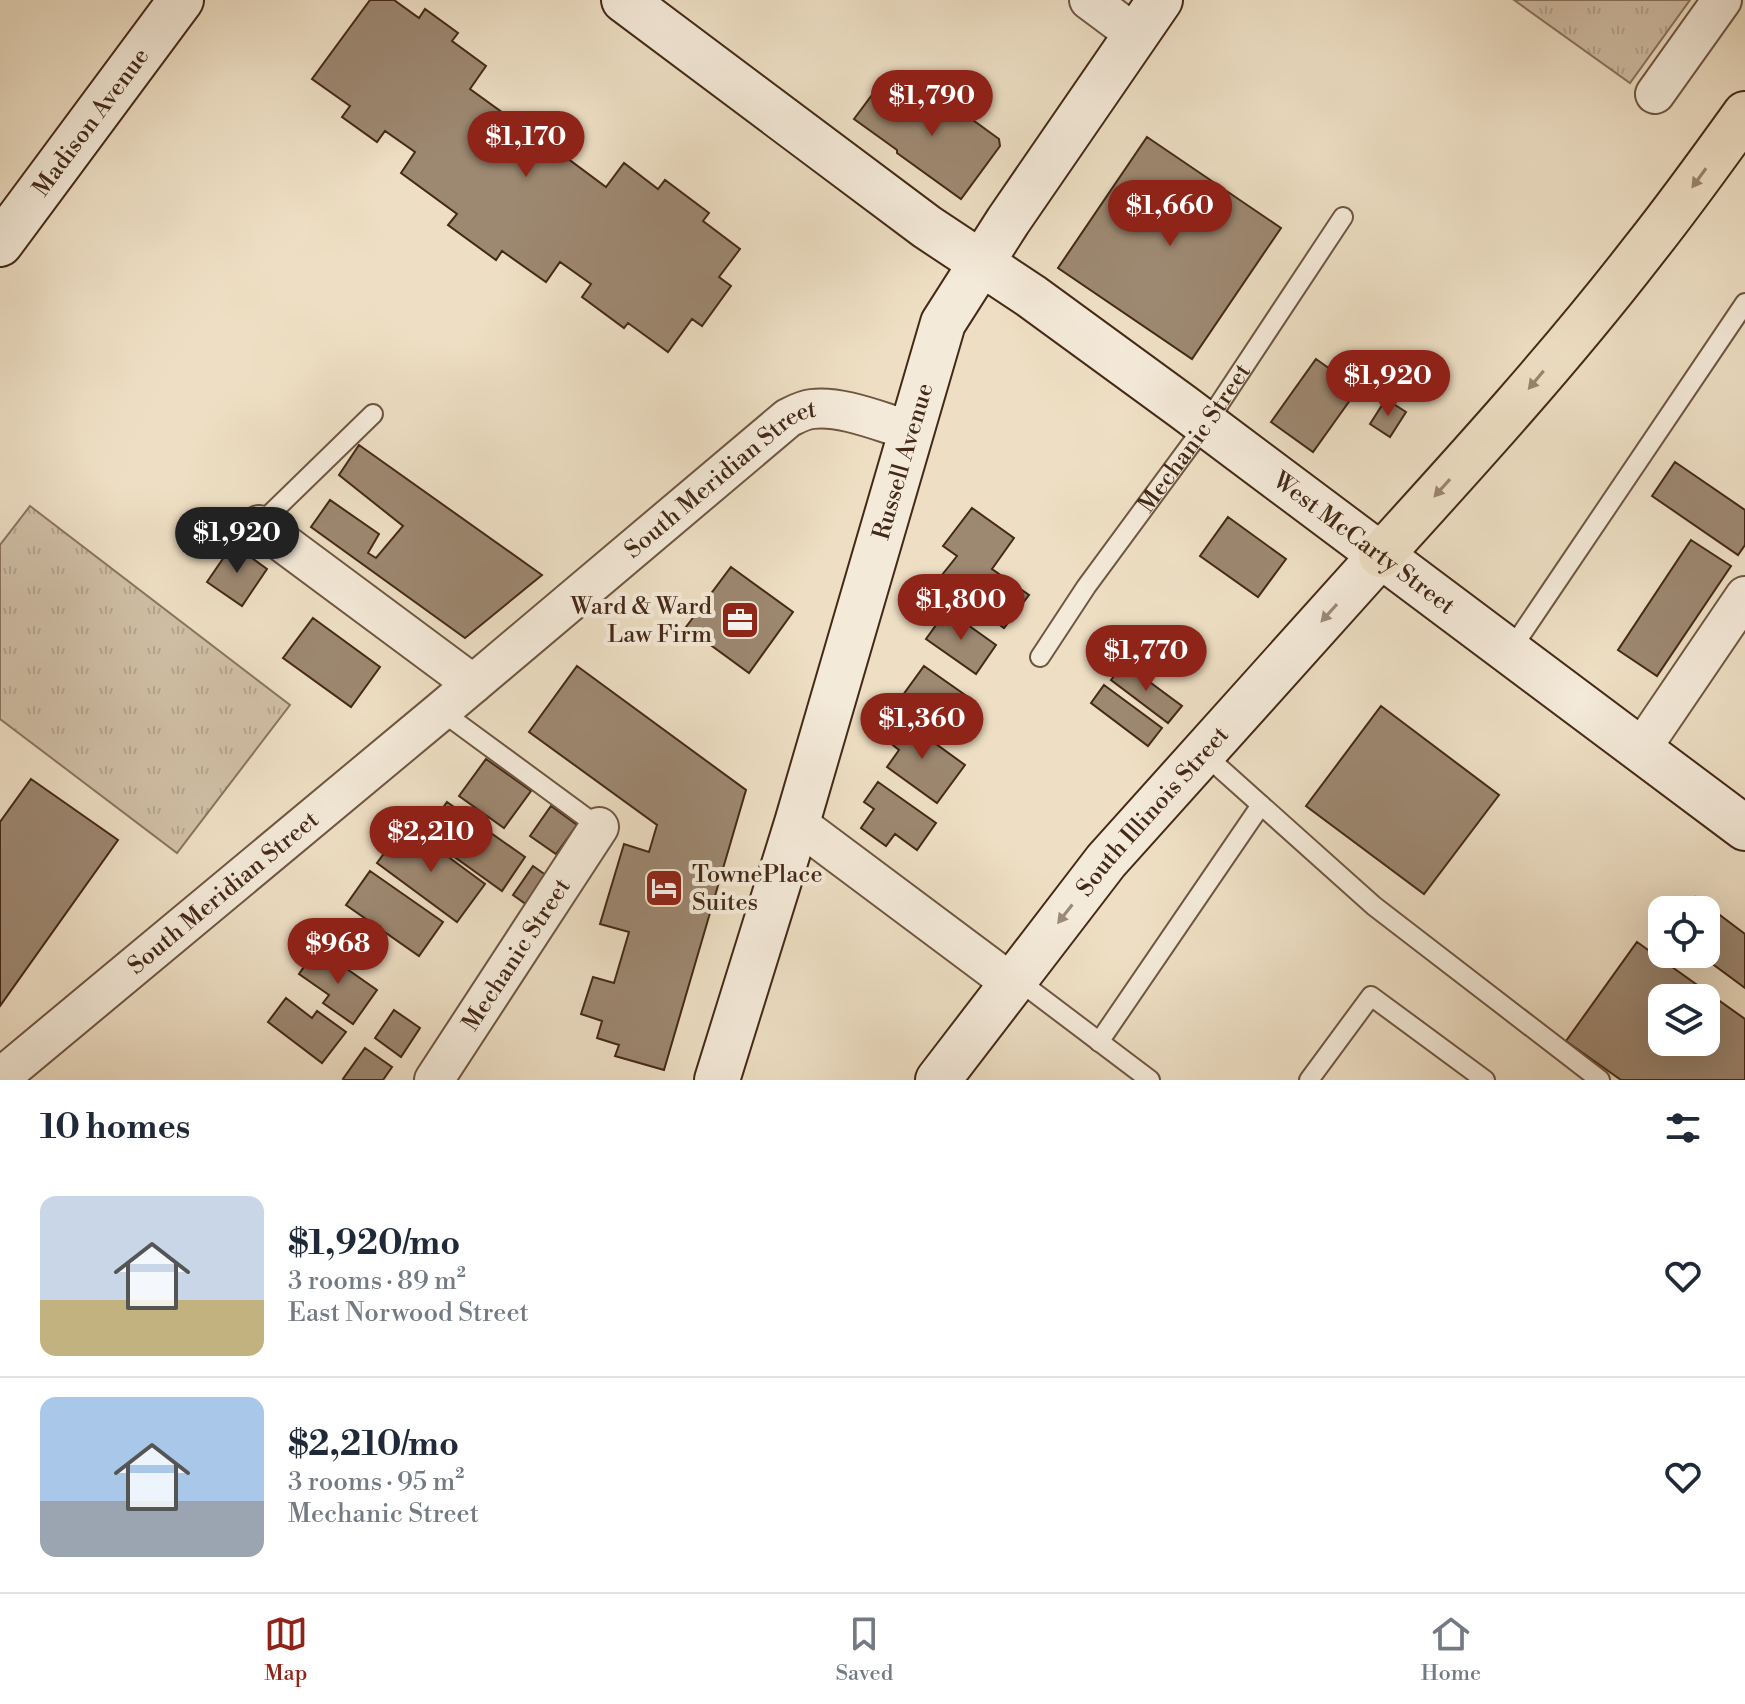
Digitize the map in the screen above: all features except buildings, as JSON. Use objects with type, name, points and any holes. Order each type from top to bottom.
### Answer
[{"type":"highway","points":[[1381,555],[1590,317],[1642,253],[1745,114]]},
{"type":"main road","name":"Madison Avenue","points":[[0,244],[181,0]]},
{"type":"main road","name":"West McCarty Street","points":[[624,0],[927,227],[1031,296],[1206,424],[1745,828]]},
{"type":"main road","points":[[980,263],[1148,17]]},
{"type":"main road","name":"Russell Avenue","points":[[717,1080],[797,823],[943,323],[980,263]]},
{"type":"main road","name":"South Illinois Street","points":[[938,1080],[1106,861],[1381,555]]},
{"type":"street","points":[[1089,0],[1148,17]]},
{"type":"street","points":[[1655,94],[1722,0]]},
{"type":"street","name":"South Meridian Street","points":[[0,1078],[788,418],[811,409],[835,410],[912,431]]},
{"type":"street","points":[[259,525],[473,684]]},
{"type":"street","points":[[1641,749],[1745,596]]},
{"type":"street","points":[[797,823],[1013,981]]},
{"type":"street","name":"Mechanic Street","points":[[434,1080],[599,827]]},
{"type":"lane","name":"Mechanic Street","points":[[1040,657],[1086,587],[1206,424],[1343,217]]},
{"type":"lane","points":[[1510,651],[1745,303]]},
{"type":"lane","points":[[259,525],[373,414]]},
{"type":"lane","points":[[441,711],[599,827]]},
{"type":"lane","points":[[1203,753],[1374,906],[1600,1080]]},
{"type":"lane","points":[[1099,1042],[1261,805]]},
{"type":"lane","points":[[1013,981],[1150,1080]]},
{"type":"lane","points":[[1309,1080],[1371,996],[1485,1080]]},
{"type":"green space","points":[[1514,0],[1690,0],[1630,83]]},
{"type":"green space","points":[[30,506],[290,705],[177,853],[0,719],[0,545]]},
{"type":"place","name":"Ward & Ward Law Firm","points":[[740,620]]},
{"type":"place","name":"TownePlace Suites","points":[[664,888]]}]
